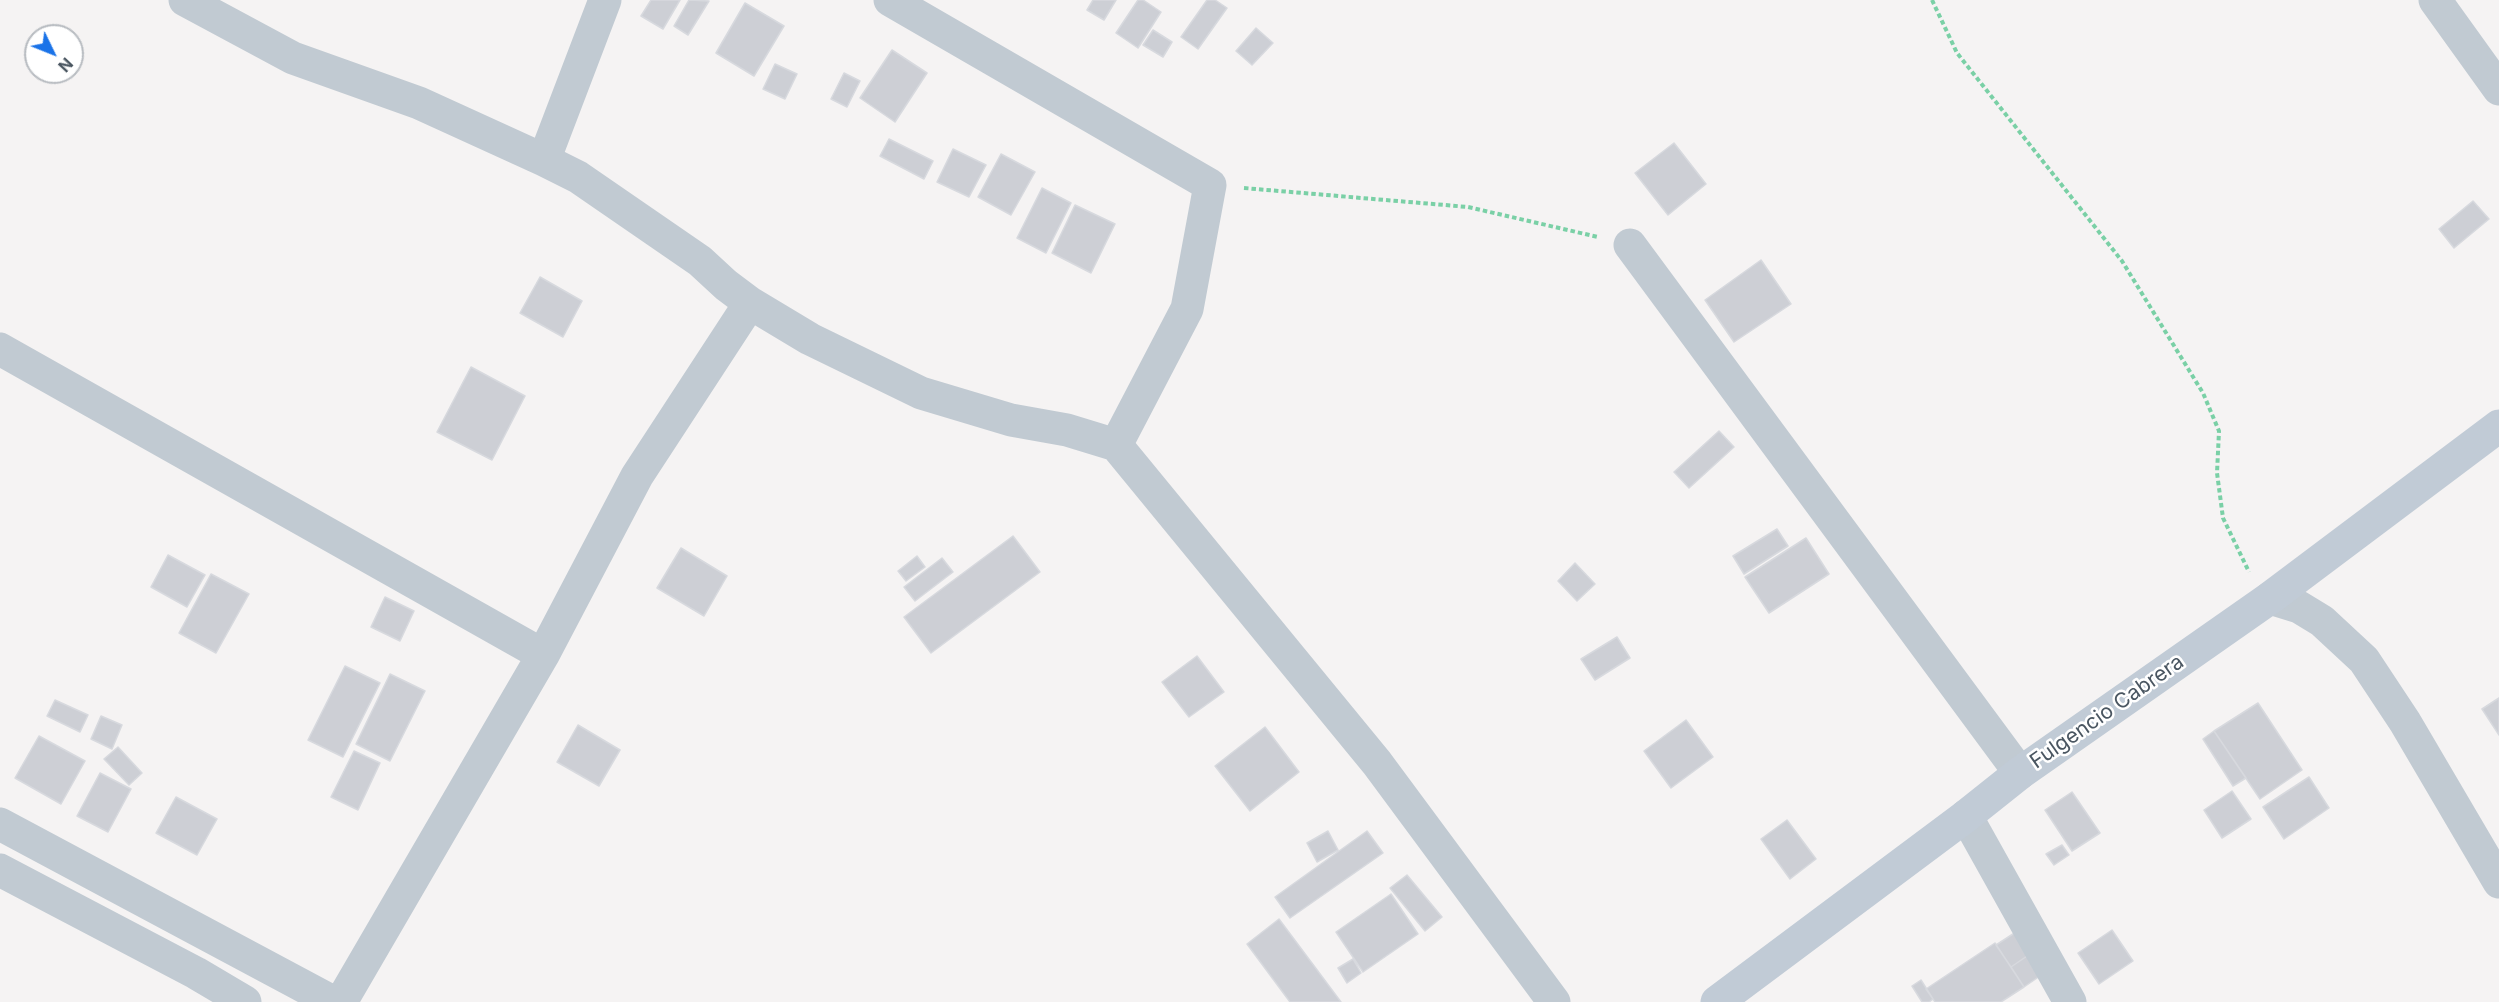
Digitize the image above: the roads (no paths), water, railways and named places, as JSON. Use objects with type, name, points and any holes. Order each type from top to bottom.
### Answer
[{"type":"main road","name":"Fulgencio Cabrera","points":[[1717,1002],[2020,773],[2270,598],[2499,426]]},
{"type":"street","points":[[184,0],[293,58],[419,103],[578,177],[700,261],[750,303],[810,339],[921,393],[1011,420],[1067,430],[1116,445],[1377,763],[1554,1002]]},
{"type":"street","points":[[544,160],[605,0]]},
{"type":"street","points":[[890,0],[1210,185],[1187,309],[1116,445]]},
{"type":"street","points":[[2434,0],[2499,89]]},
{"type":"street","points":[[1630,245],[2020,773]]},
{"type":"street","points":[[341,1002],[543,655],[637,476],[750,303]]},
{"type":"street","points":[[0,349],[543,655]]},
{"type":"street","points":[[2270,598],[2299,607],[2322,621],[2364,660],[2405,722],[2499,882]]},
{"type":"street","points":[[1966,816],[2070,1002]]},
{"type":"street","points":[[0,824],[333,1002]]},
{"type":"street","points":[[1,873],[196,973],[245,1002]]}]
